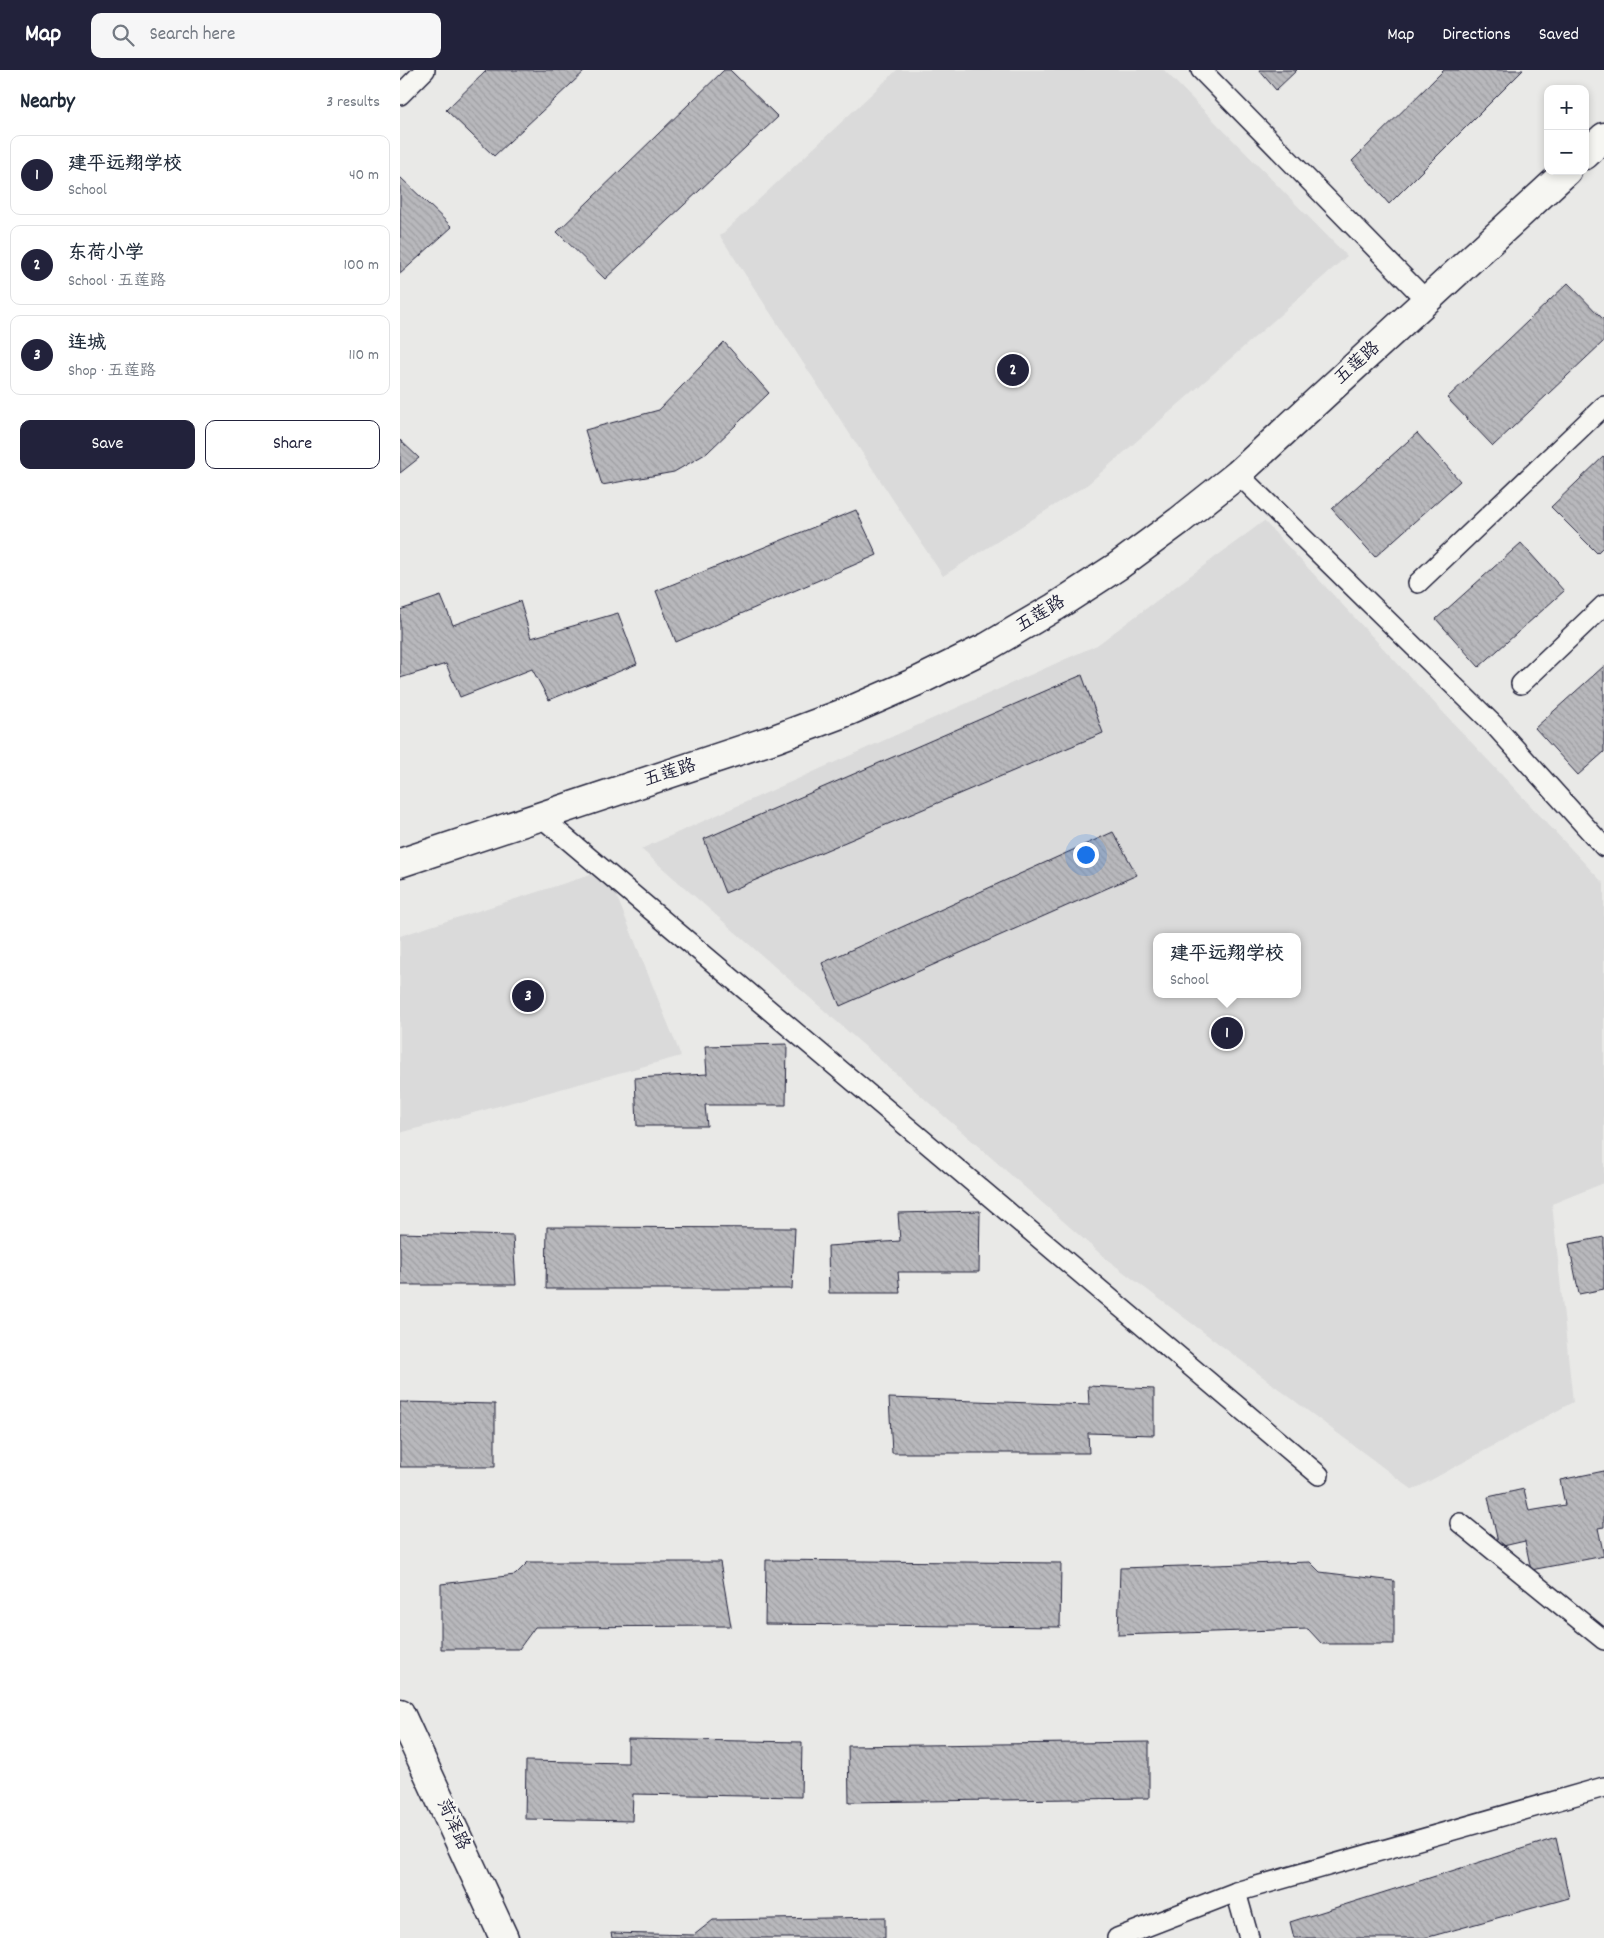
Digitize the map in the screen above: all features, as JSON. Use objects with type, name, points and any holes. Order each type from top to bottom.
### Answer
[{"type":"street","points":[[1589,150],[1604,137]]},
{"type":"street","name":"五莲路","points":[[400,863],[777,738],[849,711],[920,680],[987,647],[1079,592],[1118,566],[1172,527],[1238,474],[1563,175]]},
{"type":"street","name":"菏泽路","points":[[400,1713],[504,1938]]},
{"type":"lane","points":[[400,95],[425,70]]},
{"type":"lane","points":[[1201,70],[1427,301]]},
{"type":"lane","points":[[1418,583],[1604,406]]},
{"type":"lane","points":[[1238,474],[1494,725],[1604,847]]},
{"type":"lane","points":[[1521,684],[1604,605]]},
{"type":"lane","points":[[541,817],[1319,1475]]},
{"type":"lane","points":[[1460,1523],[1604,1640]]},
{"type":"lane","points":[[1116,1938],[1236,1892],[1604,1787]]},
{"type":"lane","points":[[1236,1892],[1249,1938]]},
{"type":"shaded area","points":[[897,70],[1164,70],[1347,256],[1088,484],[943,576],[720,236]]},
{"type":"shaded area","points":[[1264,521],[1604,884],[1604,1183],[1552,1204],[1573,1402],[1413,1490],[1105,1258],[641,849],[1097,645]]},
{"type":"shaded area","points":[[606,870],[681,1056],[400,1133],[400,936]]},
{"type":"building","points":[[487,70],[586,70],[494,156],[446,110]]},
{"type":"building","points":[[724,70],[730,70],[778,117],[605,279],[557,232]]},
{"type":"building","points":[[1259,70],[1297,70],[1276,90]]},
{"type":"building","points":[[1444,70],[1523,70],[1389,204],[1352,161]]},
{"type":"building","points":[[400,177],[452,227],[400,274]]},
{"type":"building","points":[[1568,283],[1604,320],[1604,341],[1493,446],[1447,398]]},
{"type":"building","points":[[724,342],[769,393],[707,453],[674,472],[602,485],[585,430],[659,410]]},
{"type":"building","points":[[1417,433],[1460,481],[1375,557],[1332,509]]},
{"type":"building","points":[[400,440],[419,458],[400,473]]},
{"type":"building","points":[[1604,456],[1604,546],[1597,553],[1551,507]]},
{"type":"building","points":[[856,510],[877,555],[676,642],[656,591]]},
{"type":"building","points":[[1521,543],[1564,591],[1479,667],[1436,619]]},
{"type":"building","points":[[441,596],[453,625],[520,601],[531,638],[618,613],[637,664],[549,700],[532,669],[460,697],[446,664],[400,678],[400,610]]},
{"type":"building","points":[[1604,666],[1604,752],[1578,775],[1535,728]]},
{"type":"building","points":[[1082,675],[1103,733],[725,893],[704,839]]},
{"type":"building","points":[[1113,832],[1137,875],[840,1006],[822,963]]},
{"type":"building","points":[[787,1044],[786,1105],[705,1105],[707,1126],[637,1126],[635,1078],[707,1074],[705,1046]]},
{"type":"building","points":[[980,1211],[979,1272],[898,1272],[900,1293],[829,1293],[828,1246],[900,1241],[898,1213]]},
{"type":"building","points":[[547,1227],[795,1228],[792,1289],[546,1289]]},
{"type":"building","points":[[400,1233],[513,1236],[516,1285],[400,1285]]},
{"type":"building","points":[[1604,1237],[1604,1289],[1579,1294],[1569,1244]]},
{"type":"building","points":[[1088,1386],[1154,1389],[1154,1435],[1088,1433],[1089,1453],[892,1453],[889,1398],[1089,1405]]},
{"type":"building","points":[[400,1402],[495,1404],[495,1467],[400,1467]]},
{"type":"building","points":[[1604,1471],[1604,1527],[1598,1528],[1604,1556],[1531,1570],[1525,1541],[1499,1547],[1488,1497],[1524,1489],[1529,1511],[1565,1505],[1560,1480]]},
{"type":"building","points":[[766,1560],[1061,1563],[1060,1627],[765,1624]]},
{"type":"building","points":[[528,1562],[720,1562],[731,1626],[535,1627],[519,1649],[441,1649],[441,1584],[515,1575]]},
{"type":"building","points":[[1310,1562],[1320,1572],[1394,1581],[1394,1644],[1322,1644],[1308,1629],[1118,1635],[1120,1568]]},
{"type":"building","points":[[628,1739],[802,1742],[801,1797],[633,1794],[632,1821],[525,1819],[526,1761],[628,1763]]},
{"type":"building","points":[[1149,1742],[1149,1798],[849,1802],[848,1746]]},
{"type":"building","points":[[1556,1838],[1569,1898],[1425,1938],[1294,1938],[1290,1922]]},
{"type":"building","points":[[885,1917],[885,1938],[612,1938],[611,1933],[694,1935],[713,1920]]},
{"type":"place","name":"东荷小学","points":[[1013,370]]},
{"type":"place","name":"连城","points":[[528,996]]},
{"type":"place","name":"建平远翔学校","points":[[1227,1033]]}]
